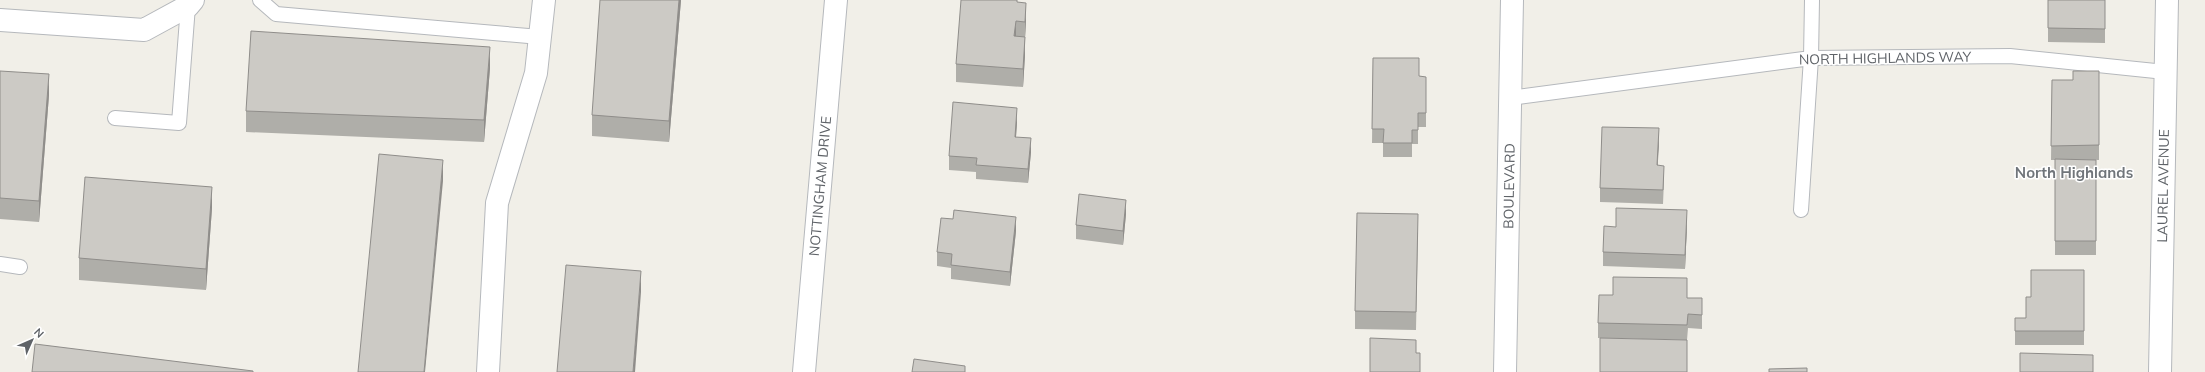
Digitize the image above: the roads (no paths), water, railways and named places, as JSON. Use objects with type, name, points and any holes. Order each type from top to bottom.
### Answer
[{"type":"street","points":[[488,372],[497,203],[536,73],[544,0]]},
{"type":"street","name":"NOTTINGHAM DRIVE","points":[[804,372],[836,0]]},
{"type":"street","name":"BOULEVARD","points":[[1505,372],[1512,0]]},
{"type":"street","name":"LAUREL AVENUE","points":[[2160,372],[2167,0]]},
{"type":"street","points":[[0,20],[144,30],[191,3]]},
{"type":"lane","points":[[260,0],[276,14],[540,37]]},
{"type":"lane","points":[[1801,210],[1811,58],[1812,0]]},
{"type":"lane","points":[[115,118],[179,123],[191,3]]},
{"type":"lane","name":"NORTH HIGHLANDS WAY","points":[[1510,98],[1811,58],[2010,56],[2165,72]]},
{"type":"lane","points":[[0,264],[20,267]]},
{"type":"district","name":"North Highlands","points":[[2074,173]]}]
